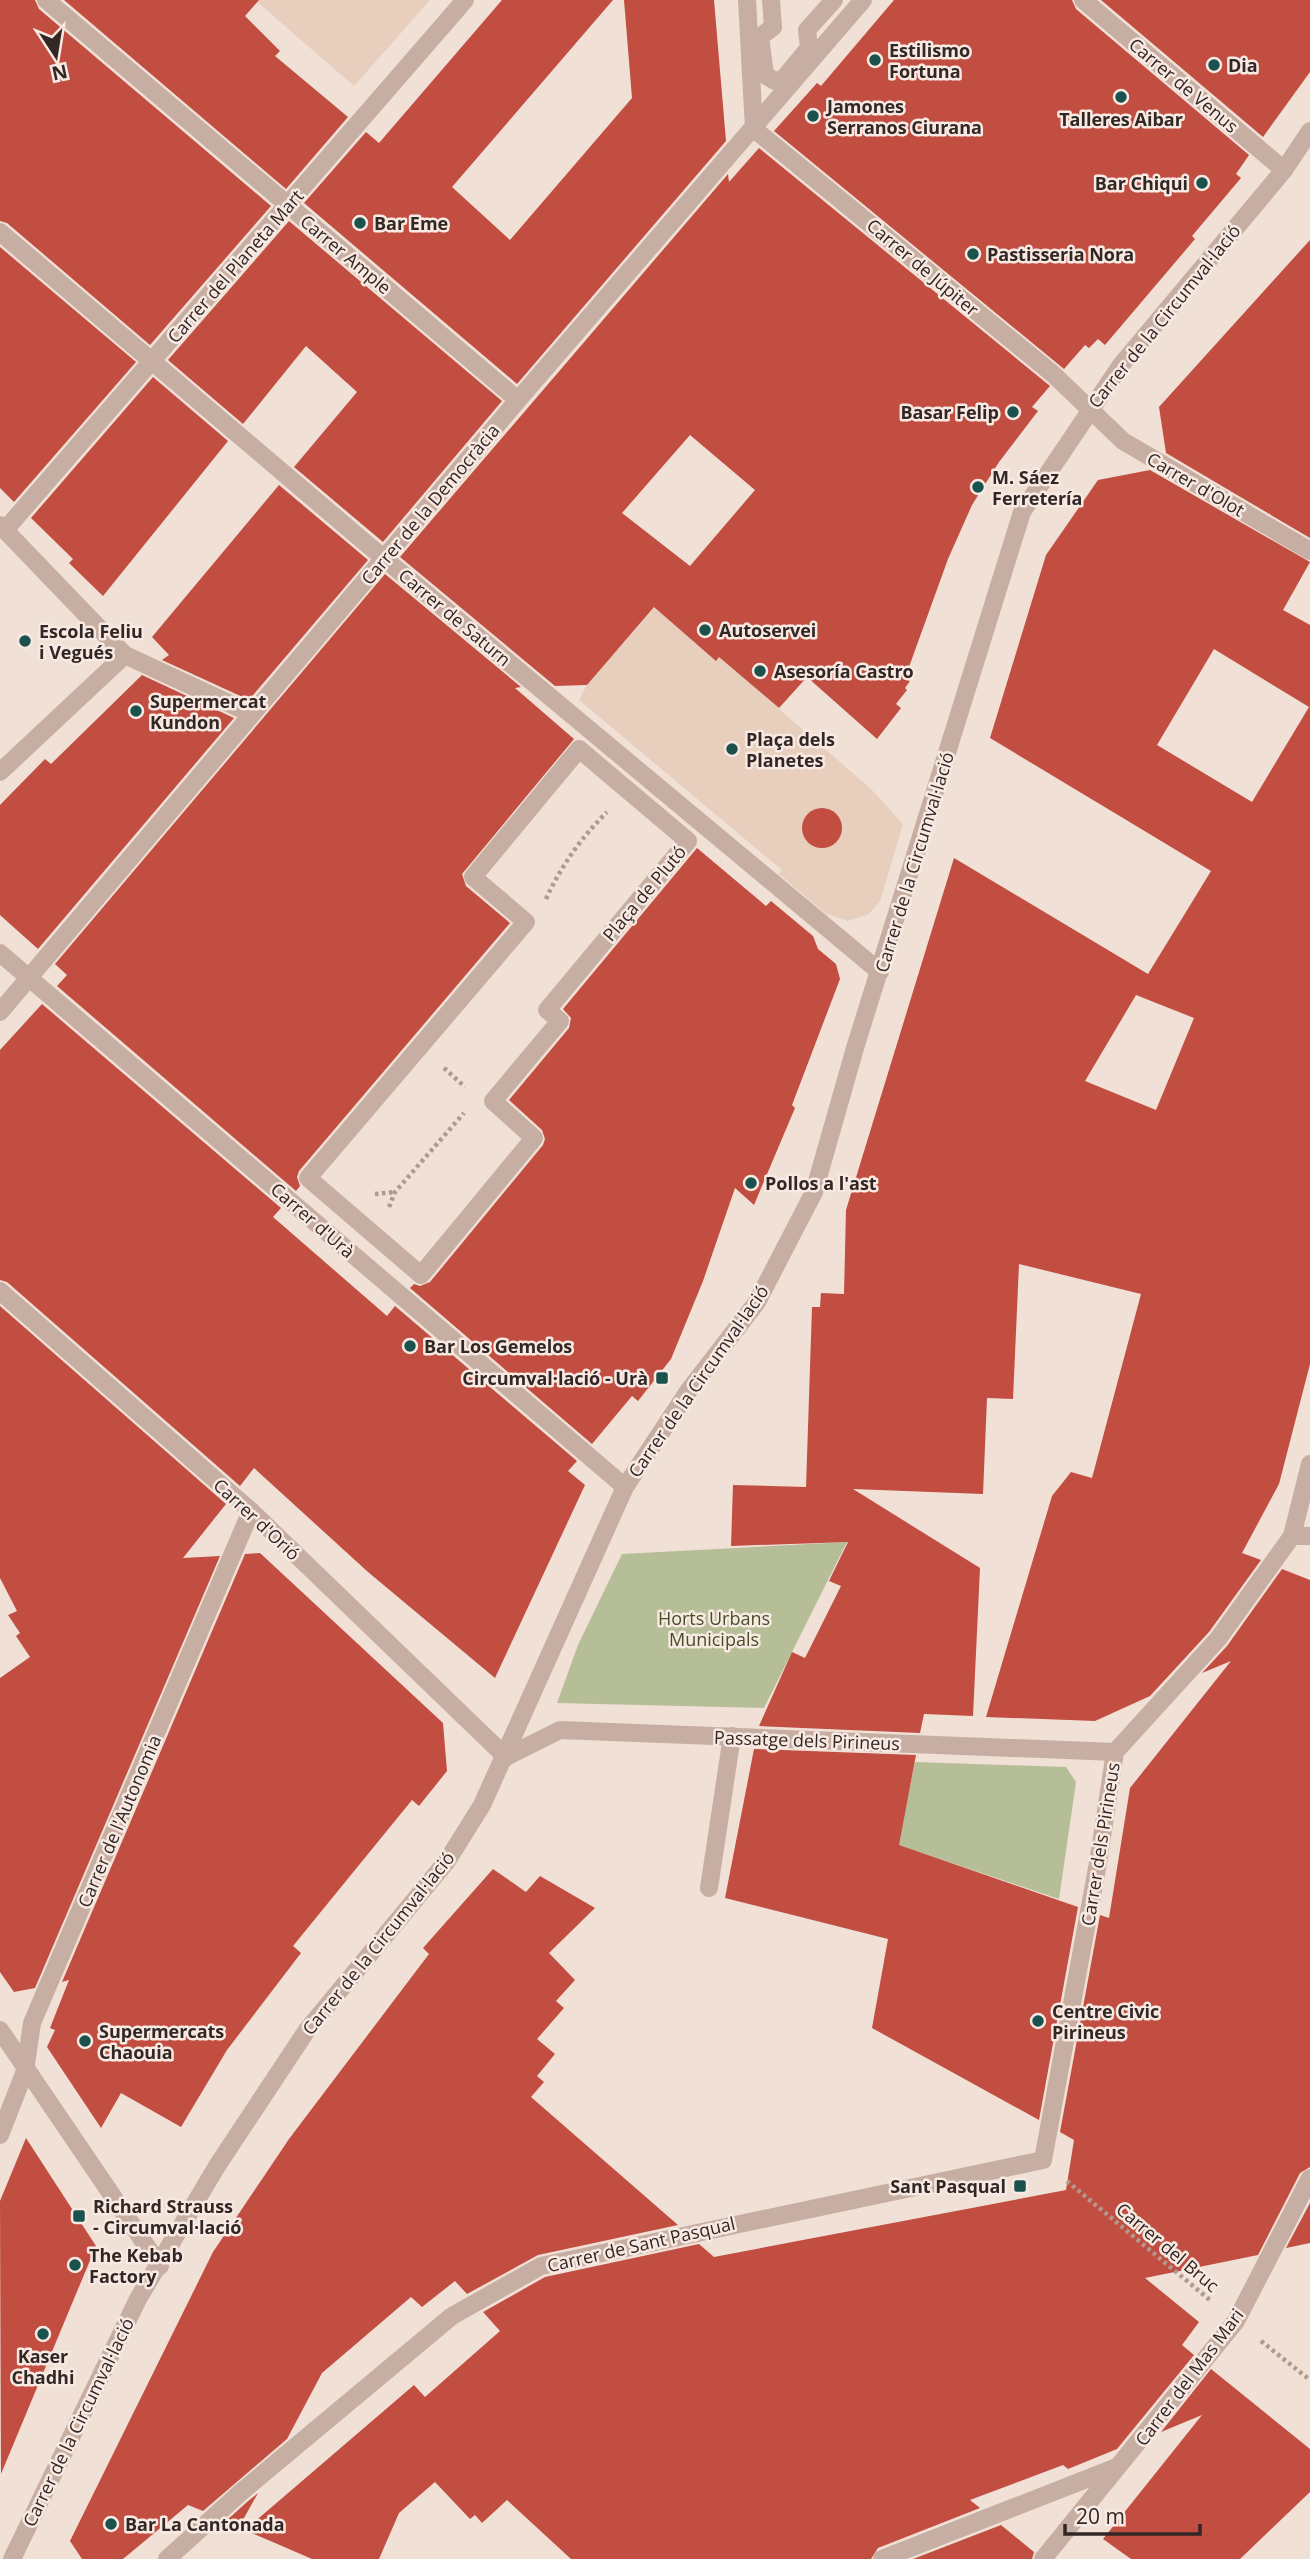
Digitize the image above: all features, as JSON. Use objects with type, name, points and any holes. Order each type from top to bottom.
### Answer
[{"type":"street","name":"Carrer Ample","points":[[46,0],[518,400]]},
{"type":"street","name":"Carrer del Planeta Mart","points":[[2,528],[152,363],[465,0]]},
{"type":"street","points":[[747,0],[754,129]]},
{"type":"street","points":[[771,0],[773,27],[761,37],[765,75],[775,81],[783,79],[809,48],[807,30],[834,0]]},
{"type":"street","name":"Carrer de la Democràcia","points":[[0,1012],[518,400],[863,0]]},
{"type":"street","name":"Carrer de Venus","points":[[1083,0],[1284,170]]},
{"type":"street","name":"Carrer de Júpiter","points":[[754,129],[1090,406]]},
{"type":"street","name":"Carrer de la Circumval·lació","points":[[12,2559],[138,2299],[160,2266],[210,2176],[307,2030],[447,1861],[482,1805],[506,1757],[548,1653],[625,1487],[689,1390],[757,1302],[814,1192],[1022,512],[1090,406],[1136,345],[1284,170],[1310,131]]},
{"type":"street","name":"Carrer de Saturn","points":[[0,232],[384,559],[880,972]]},
{"type":"street","name":"Carrer d'Olot","points":[[1090,406],[1124,441],[1310,551]]},
{"type":"street","points":[[2,528],[125,655],[252,714]]},
{"type":"street","points":[[0,772],[125,655]]},
{"type":"street","name":"Plaça de Plutó","points":[[579,750],[688,841],[547,1010],[560,1021],[493,1101],[534,1138],[421,1275],[309,1178],[526,922],[473,877],[579,750]]},
{"type":"street","name":"Carrer d'Urà","points":[[0,953],[625,1487]]},
{"type":"street","name":"Carrer d'Orió","points":[[0,1291],[251,1511],[506,1757]]},
{"type":"street","name":"Carrer dels Pirineus","points":[[1043,2160],[1098,1863],[1115,1752],[1218,1639],[1301,1536],[1310,1464]]},
{"type":"street","name":"Carrer de l'Autonomia","points":[[0,2135],[26,2071],[33,2023],[251,1511]]},
{"type":"street","name":"Passatge dels Pirineus","points":[[506,1757],[560,1730],[1115,1752]]},
{"type":"street","points":[[709,1888],[732,1736]]},
{"type":"street","points":[[0,2030],[160,2266]]},
{"type":"street","name":"Carrer de Sant Pasqual","points":[[167,2559],[240,2493],[452,2316],[541,2266],[1043,2160]]},
{"type":"street","name":"Carrer del Mas Mari","points":[[1043,2559],[1236,2321],[1310,2178]]},
{"type":"street","points":[[882,2559],[1121,2465]]},
{"type":"path","points":[[558,874],[587,832]]},
{"type":"path","points":[[443,1069],[469,1091]]},
{"type":"path","points":[[387,1212],[395,1192],[468,1108]]},
{"type":"path","points":[[369,1195],[395,1192]]},
{"type":"path","name":"Carrer del Bruc","points":[[1043,2160],[1310,2380]]},
{"type":"green space","name":"Horts Urbans Municipals","points":[[847,1542],[764,1708],[557,1703],[578,1645],[622,1554]]},
{"type":"green space","points":[[915,1762],[1066,1767],[1076,1782],[1059,1899],[898,1845]]},
{"type":"shaded area","points":[[255,0],[430,0],[354,86]]},
{"type":"shaded area","name":"Plaça dels Planetes","points":[[658,603],[872,790],[903,824],[880,901],[869,914],[848,921],[825,913],[779,874],[782,870],[579,700],[587,685]]},
{"type":"building","points":[[0,0],[35,0],[39,9],[271,206],[150,345],[7,223],[0,221]]},
{"type":"building","points":[[64,0],[259,0],[245,16],[280,51],[275,56],[348,117],[286,189]]},
{"type":"building","points":[[502,0],[613,0],[452,187],[510,240],[632,98],[624,0],[714,0],[726,141],[517,384],[304,203],[366,132],[379,143]]},
{"type":"building","points":[[894,0],[1072,0],[1076,9],[1249,155],[1236,174],[1241,178],[1192,236],[1195,239],[1105,345],[1098,339],[1089,348],[1085,345],[1064,369],[774,131],[817,83],[821,86]]},
{"type":"building","points":[[1101,0],[1310,0],[1310,72],[1263,137]]},
{"type":"building","points":[[759,148],[1050,386],[1032,407],[1038,411],[999,462],[972,505],[948,559],[905,678],[910,681],[905,688],[907,690],[896,704],[901,708],[877,739],[807,677],[779,708],[719,657],[716,661],[654,607],[587,685],[555,686],[400,557],[728,174],[729,182]],"holes":[[[690,435],[755,490],[690,566],[622,513]]]},
{"type":"building","points":[[289,221],[502,401],[383,542],[294,467],[357,392],[306,346],[243,424],[168,360]]},
{"type":"building","points":[[1310,240],[1310,538],[1166,453],[1159,407]]},
{"type":"building","points":[[0,247],[136,362],[14,502],[0,488]]},
{"type":"building","points":[[153,377],[228,441],[103,596],[69,563],[73,559],[31,518]]},
{"type":"building","points":[[1150,470],[1310,562],[1283,610],[1310,625],[1310,1364],[1279,1484],[1242,1553],[1261,1560],[1209,1632],[1150,1696],[1095,1721],[986,1717],[1052,1496],[1071,1472],[1092,1478],[1141,1294],[1019,1264],[1013,1399],[987,1398],[983,1494],[853,1489],[980,1568],[973,1716],[924,1714],[920,1733],[759,1726],[792,1652],[805,1658],[841,1586],[829,1581],[848,1542],[731,1546],[733,1485],[806,1487],[812,1307],[820,1307],[821,1293],[844,1294],[846,1210],[954,858],[1148,974],[1211,871],[990,738],[1046,555],[1098,480]],"holes":[[[1214,649],[1309,707],[1252,802],[1157,745]],[[1136,995],[1194,1018],[1156,1110],[1085,1081]]]},
{"type":"building","points":[[279,485],[368,560],[249,700],[162,660],[169,655],[152,637]]},
{"type":"building","points":[[385,574],[521,687],[515,688],[574,739],[462,874],[466,886],[510,923],[299,1171],[297,1177],[300,1186],[296,1191],[57,986],[67,975],[55,964]]},
{"type":"building","points":[[142,675],[234,718],[38,949],[0,915],[0,805],[45,759],[51,764]]},
{"type":"building","points":[[822,808],[830,809],[836,814],[841,820],[841,836],[836,842],[830,847],[822,848],[814,847],[808,842],[803,836],[802,828],[803,820],[808,814],[814,809]]},
{"type":"building","points":[[697,848],[766,906],[771,901],[813,936],[818,949],[836,964],[840,979],[792,1105],[795,1108],[754,1205],[735,1188],[703,1281],[671,1359],[638,1401],[632,1396],[592,1444],[410,1288],[414,1284],[420,1286],[430,1282],[543,1145],[545,1139],[542,1130],[509,1100],[569,1028],[571,1018],[563,1009]]},
{"type":"building","points":[[42,1004],[281,1208],[273,1217],[387,1316],[395,1306],[577,1461],[568,1471],[585,1485],[495,1678],[368,1572],[254,1468],[240,1486],[7,1282],[0,1280],[0,1050]]},
{"type":"building","points":[[0,1306],[226,1504],[183,1558],[220,1556],[35,1988],[14,1992],[0,1972],[0,1678],[30,1657],[16,1636],[20,1633],[8,1615],[17,1611],[0,1578]]},
{"type":"building","points":[[260,1553],[443,1723],[447,1771],[419,1806],[412,1800],[293,1946],[301,1953],[227,2050],[181,2127],[121,2093],[101,2128],[47,2047],[55,2030],[50,2028],[69,1980],[62,1982],[245,1554]]},
{"type":"building","points":[[1282,1569],[1310,1580],[1310,2167],[1300,2173],[1258,2255],[1145,2278],[1199,2322],[1182,2345],[1194,2355],[1117,2449],[1068,2469],[1063,2465],[970,2500],[980,2508],[878,2548],[871,2559],[571,2559],[507,2500],[482,2523],[475,2515],[470,2519],[435,2482],[399,2513],[379,2559],[312,2559],[245,2530],[414,2385],[425,2397],[500,2331],[483,2312],[545,2277],[699,2244],[714,2257],[1066,2190],[1074,2140],[1060,2132],[1100,1915],[1109,1918],[1130,1788],[1231,1661],[1202,1673],[1227,1646]]},
{"type":"building","points":[[754,1749],[916,1755],[899,1845],[1078,1907],[1039,2120],[872,2028],[888,1939],[725,1898]]},
{"type":"building","points":[[493,1869],[526,1892],[540,1876],[595,1908],[549,1953],[575,1980],[556,2001],[564,2008],[537,2039],[555,2054],[537,2076],[544,2082],[531,2097],[678,2225],[538,2255],[467,2294],[455,2281],[422,2307],[411,2297],[322,2373],[287,2439],[203,2511],[188,2505],[123,2559],[82,2559],[70,2541],[213,2252],[289,2139],[429,1954],[423,1948]]},
{"type":"building","points":[[26,2138],[96,2246],[1,2474],[0,2201]]},
{"type":"building","points":[[1310,2203],[1310,2243],[1286,2248]]},
{"type":"building","points":[[1211,2369],[1310,2449],[1310,2492],[1240,2559],[1131,2559],[1103,2539],[1202,2415],[1161,2432]]},
{"type":"building","points":[[258,2493],[239,2527],[226,2521],[247,2502]]},
{"type":"building","points":[[1001,2525],[1034,2552],[1032,2559],[913,2559]]},
{"type":"place","name":"Estilismo Fortuna","points":[[875,60]]},
{"type":"place","name":"Dia","points":[[1214,65]]},
{"type":"place","name":"Talleres Aibar","points":[[1121,97]]},
{"type":"place","name":"Jamones Serranos Ciurana","points":[[813,116]]},
{"type":"place","name":"Bar Chiqui","points":[[1202,183]]},
{"type":"place","name":"Bar Eme","points":[[360,223]]},
{"type":"place","name":"Pastisseria Nora","points":[[973,254]]},
{"type":"place","name":"Basar Felip","points":[[1013,412]]},
{"type":"place","name":"M. Sáez Ferretería","points":[[978,487]]},
{"type":"place","name":"Autoservei","points":[[705,630]]},
{"type":"place","name":"Escola Feliu i Vegués","points":[[25,641]]},
{"type":"place","name":"Asesoría Castro","points":[[760,671]]},
{"type":"place","name":"Supermercat Kundon","points":[[136,711]]},
{"type":"place","name":"Plaça dels Planetes","points":[[732,749]]},
{"type":"place","name":"Pollos a l'ast","points":[[751,1183]]},
{"type":"place","name":"Bar Los Gemelos","points":[[410,1346]]},
{"type":"place","name":"Circumval·lació - Urà","points":[[662,1378]]},
{"type":"place","name":"Centre Civic Pirineus","points":[[1038,2021]]},
{"type":"place","name":"Supermercats Chaouia","points":[[85,2041]]},
{"type":"place","name":"Sant Pasqual","points":[[1020,2186]]},
{"type":"place","name":"Richard Strauss - Circumval·lació","points":[[79,2216]]},
{"type":"place","name":"The Kebab Factory","points":[[75,2265]]},
{"type":"place","name":"Kaser Chadhi","points":[[43,2334]]},
{"type":"place","name":"Bar La Cantonada","points":[[111,2524]]}]
